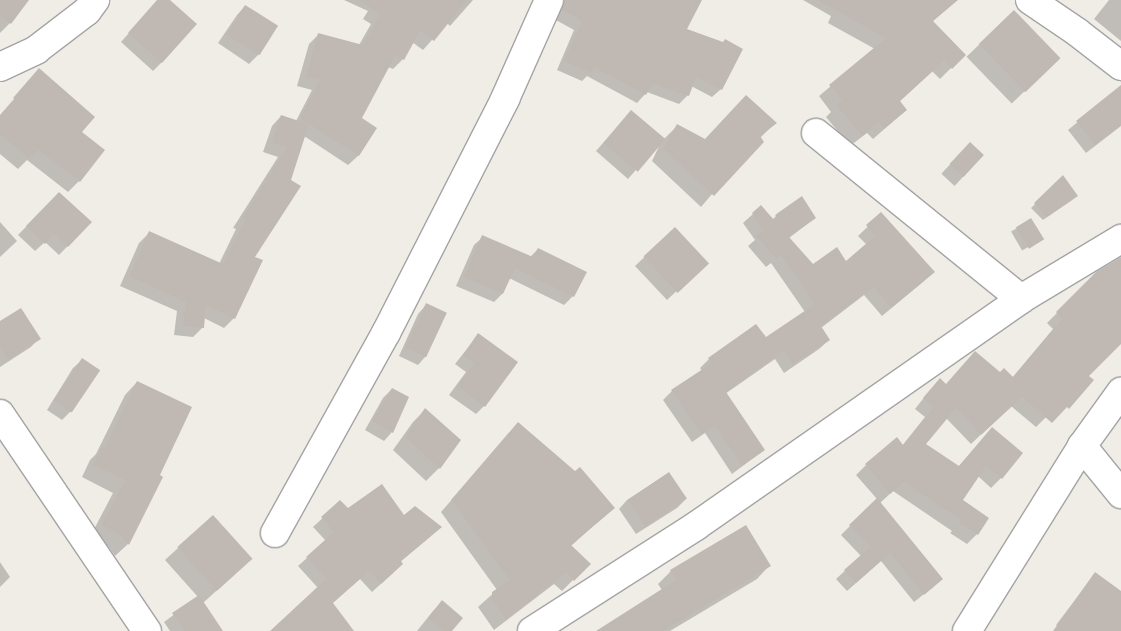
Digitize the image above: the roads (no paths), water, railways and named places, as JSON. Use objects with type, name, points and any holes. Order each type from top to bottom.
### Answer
[{"type":"street","points":[[0,67],[36,50],[87,11],[95,0]]},
{"type":"street","points":[[275,533],[386,333],[504,100],[549,0]]},
{"type":"street","points":[[1030,0],[1078,32],[1121,66]]},
{"type":"street","points":[[816,133],[1021,299]]},
{"type":"street","points":[[532,631],[696,526],[1021,299],[1121,240]]},
{"type":"street","points":[[967,631],[1082,446],[1121,392]]},
{"type":"street","points":[[0,414],[147,631]]},
{"type":"street","points":[[1082,446],[1121,494]]}]
